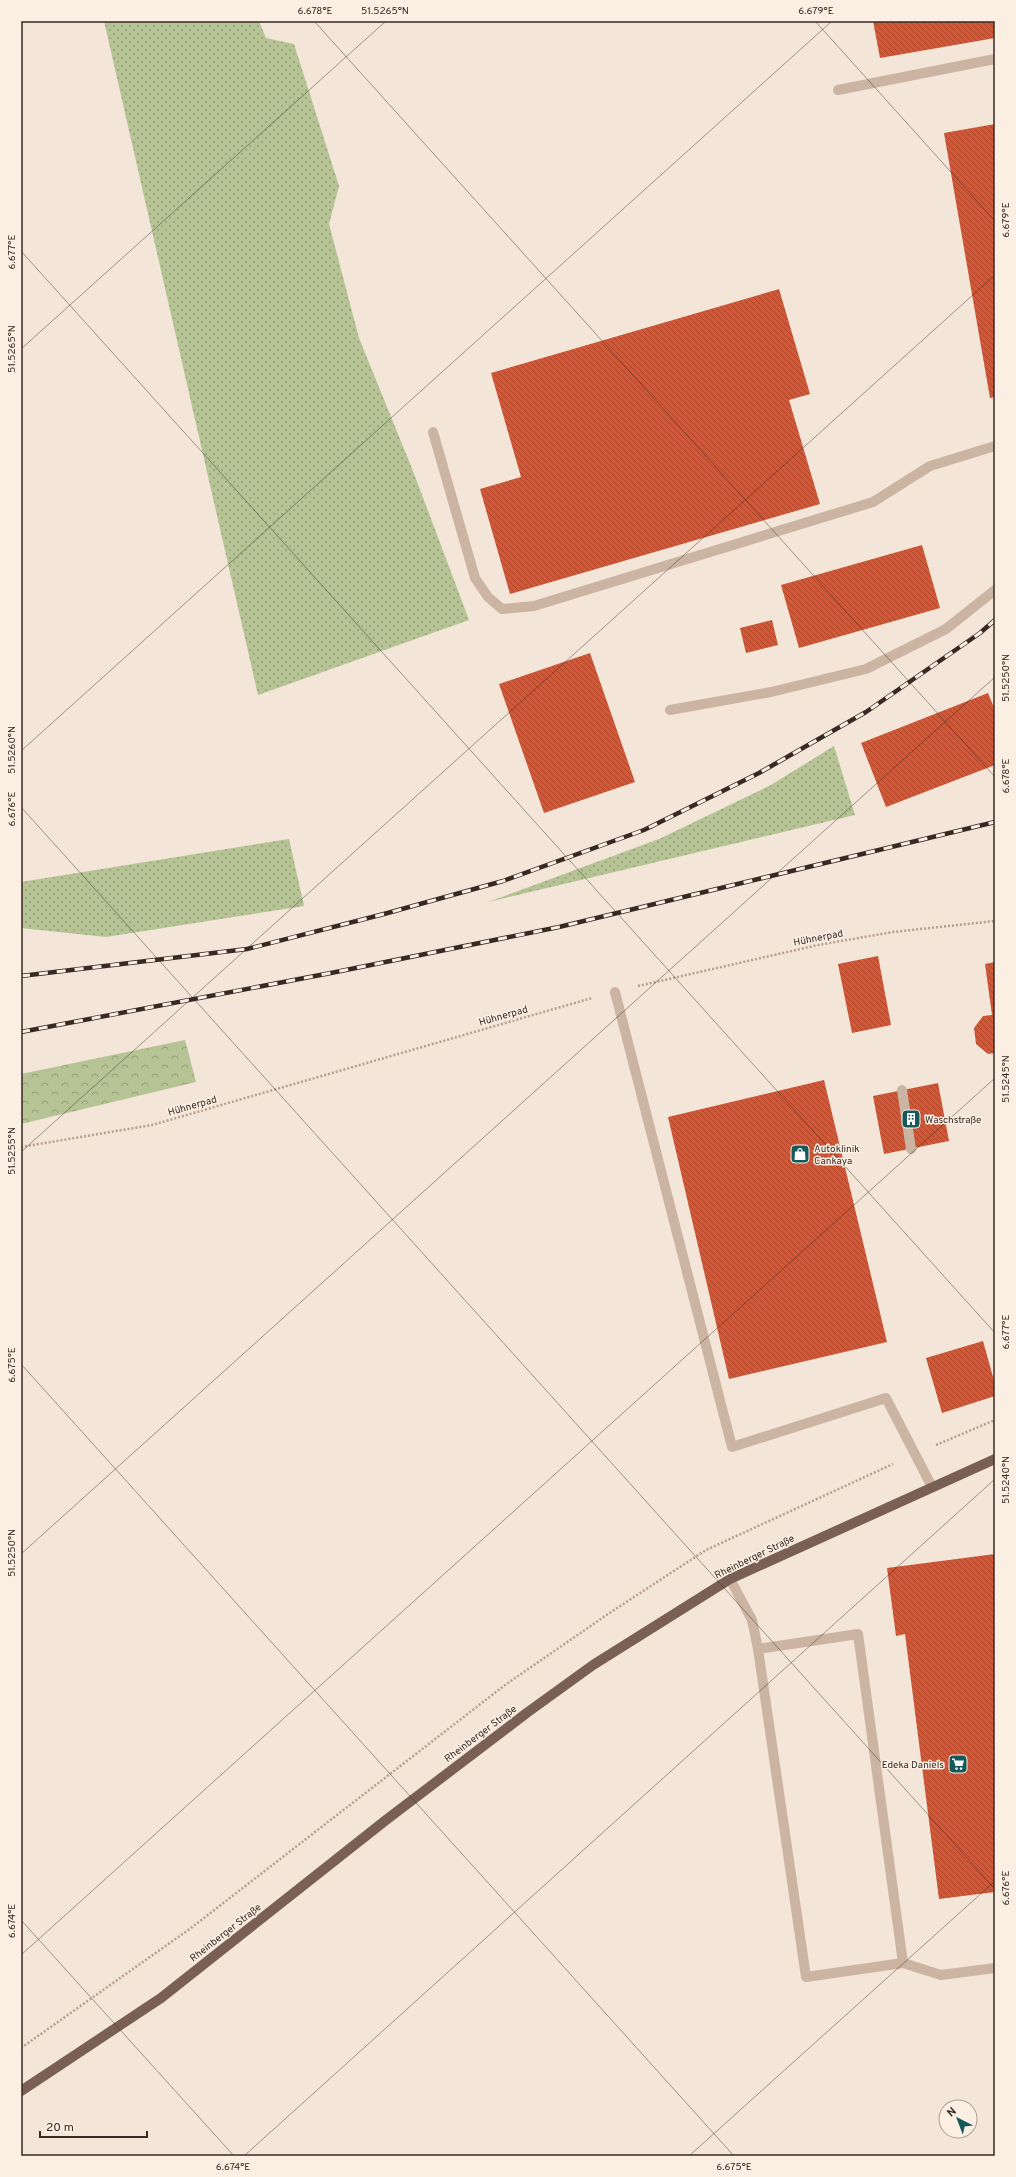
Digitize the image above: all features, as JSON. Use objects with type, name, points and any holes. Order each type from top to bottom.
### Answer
[{"type":"main road","name":"Rheinberger Straße","points":[[21,2091],[161,1998],[386,1820],[528,1712],[593,1665],[730,1580],[995,1459]]},
{"type":"lane","points":[[838,90],[995,59]]},
{"type":"lane","points":[[433,432],[475,578],[488,597],[502,609],[534,606],[873,502],[930,466],[995,446]]},
{"type":"lane","points":[[670,710],[771,692],[866,669],[946,629],[995,590]]},
{"type":"lane","points":[[615,992],[732,1447],[886,1398],[932,1487]]},
{"type":"lane","points":[[902,1090],[911,1149]]},
{"type":"lane","points":[[730,1580],[752,1620],[758,1649],[806,1977],[903,1963],[941,1975],[995,1968]]},
{"type":"lane","points":[[758,1649],[858,1634],[903,1963]]},
{"type":"path","name":"Hühnerpad","points":[[21,1147],[152,1125],[615,992],[818,945],[893,932],[995,921]]},
{"type":"green space","points":[[104,21],[259,21],[266,38],[294,44],[339,186],[329,224],[359,338],[413,471],[469,620],[258,695]]},
{"type":"green space","points":[[834,746],[855,815],[488,902],[659,839],[771,785]]},
{"type":"green space","points":[[289,839],[304,906],[106,937],[21,928],[21,882]]},
{"type":"green space","points":[[185,1040],[196,1082],[21,1124],[21,1074]]},
{"type":"building","points":[[873,21],[995,21],[995,38],[880,58]]},
{"type":"building","points":[[995,124],[995,397],[990,398],[944,133]]},
{"type":"building","points":[[779,289],[810,394],[789,400],[820,504],[510,594],[480,489],[521,477],[491,373]]},
{"type":"building","points":[[922,545],[940,608],[799,648],[781,585]]},
{"type":"building","points":[[772,620],[778,645],[746,653],[740,628]]},
{"type":"building","points":[[590,653],[635,782],[544,813],[499,684]]},
{"type":"building","points":[[988,693],[995,710],[995,765],[886,807],[861,743]]},
{"type":"building","points":[[878,956],[891,1025],[852,1033],[838,964]]},
{"type":"building","points":[[995,962],[995,1053],[988,1054],[976,1044],[974,1028],[983,1016],[992,1015],[985,964]]},
{"type":"building","points":[[824,1080],[887,1342],[729,1379],[668,1117]]},
{"type":"building","name":"Waschstraße","points":[[938,1083],[949,1141],[884,1154],[873,1096]]},
{"type":"building","points":[[983,1341],[995,1384],[995,1396],[942,1413],[926,1358]]},
{"type":"building","name":"Edeka Daniels","points":[[995,1554],[995,1892],[939,1899],[905,1634],[896,1636],[887,1568]]},
{"type":"railway","points":[[21,976],[247,949],[384,914],[503,881],[644,830],[759,773],[866,712],[980,633],[995,620]]},
{"type":"railway","points":[[21,1032],[336,972],[559,927],[995,822]]},
{"type":"place","name":"Waschstraße","points":[[911,1119]]},
{"type":"place","name":"Autoklinik Cankaya","points":[[800,1154]]},
{"type":"place","name":"Edeka Daniels","points":[[958,1764]]}]
